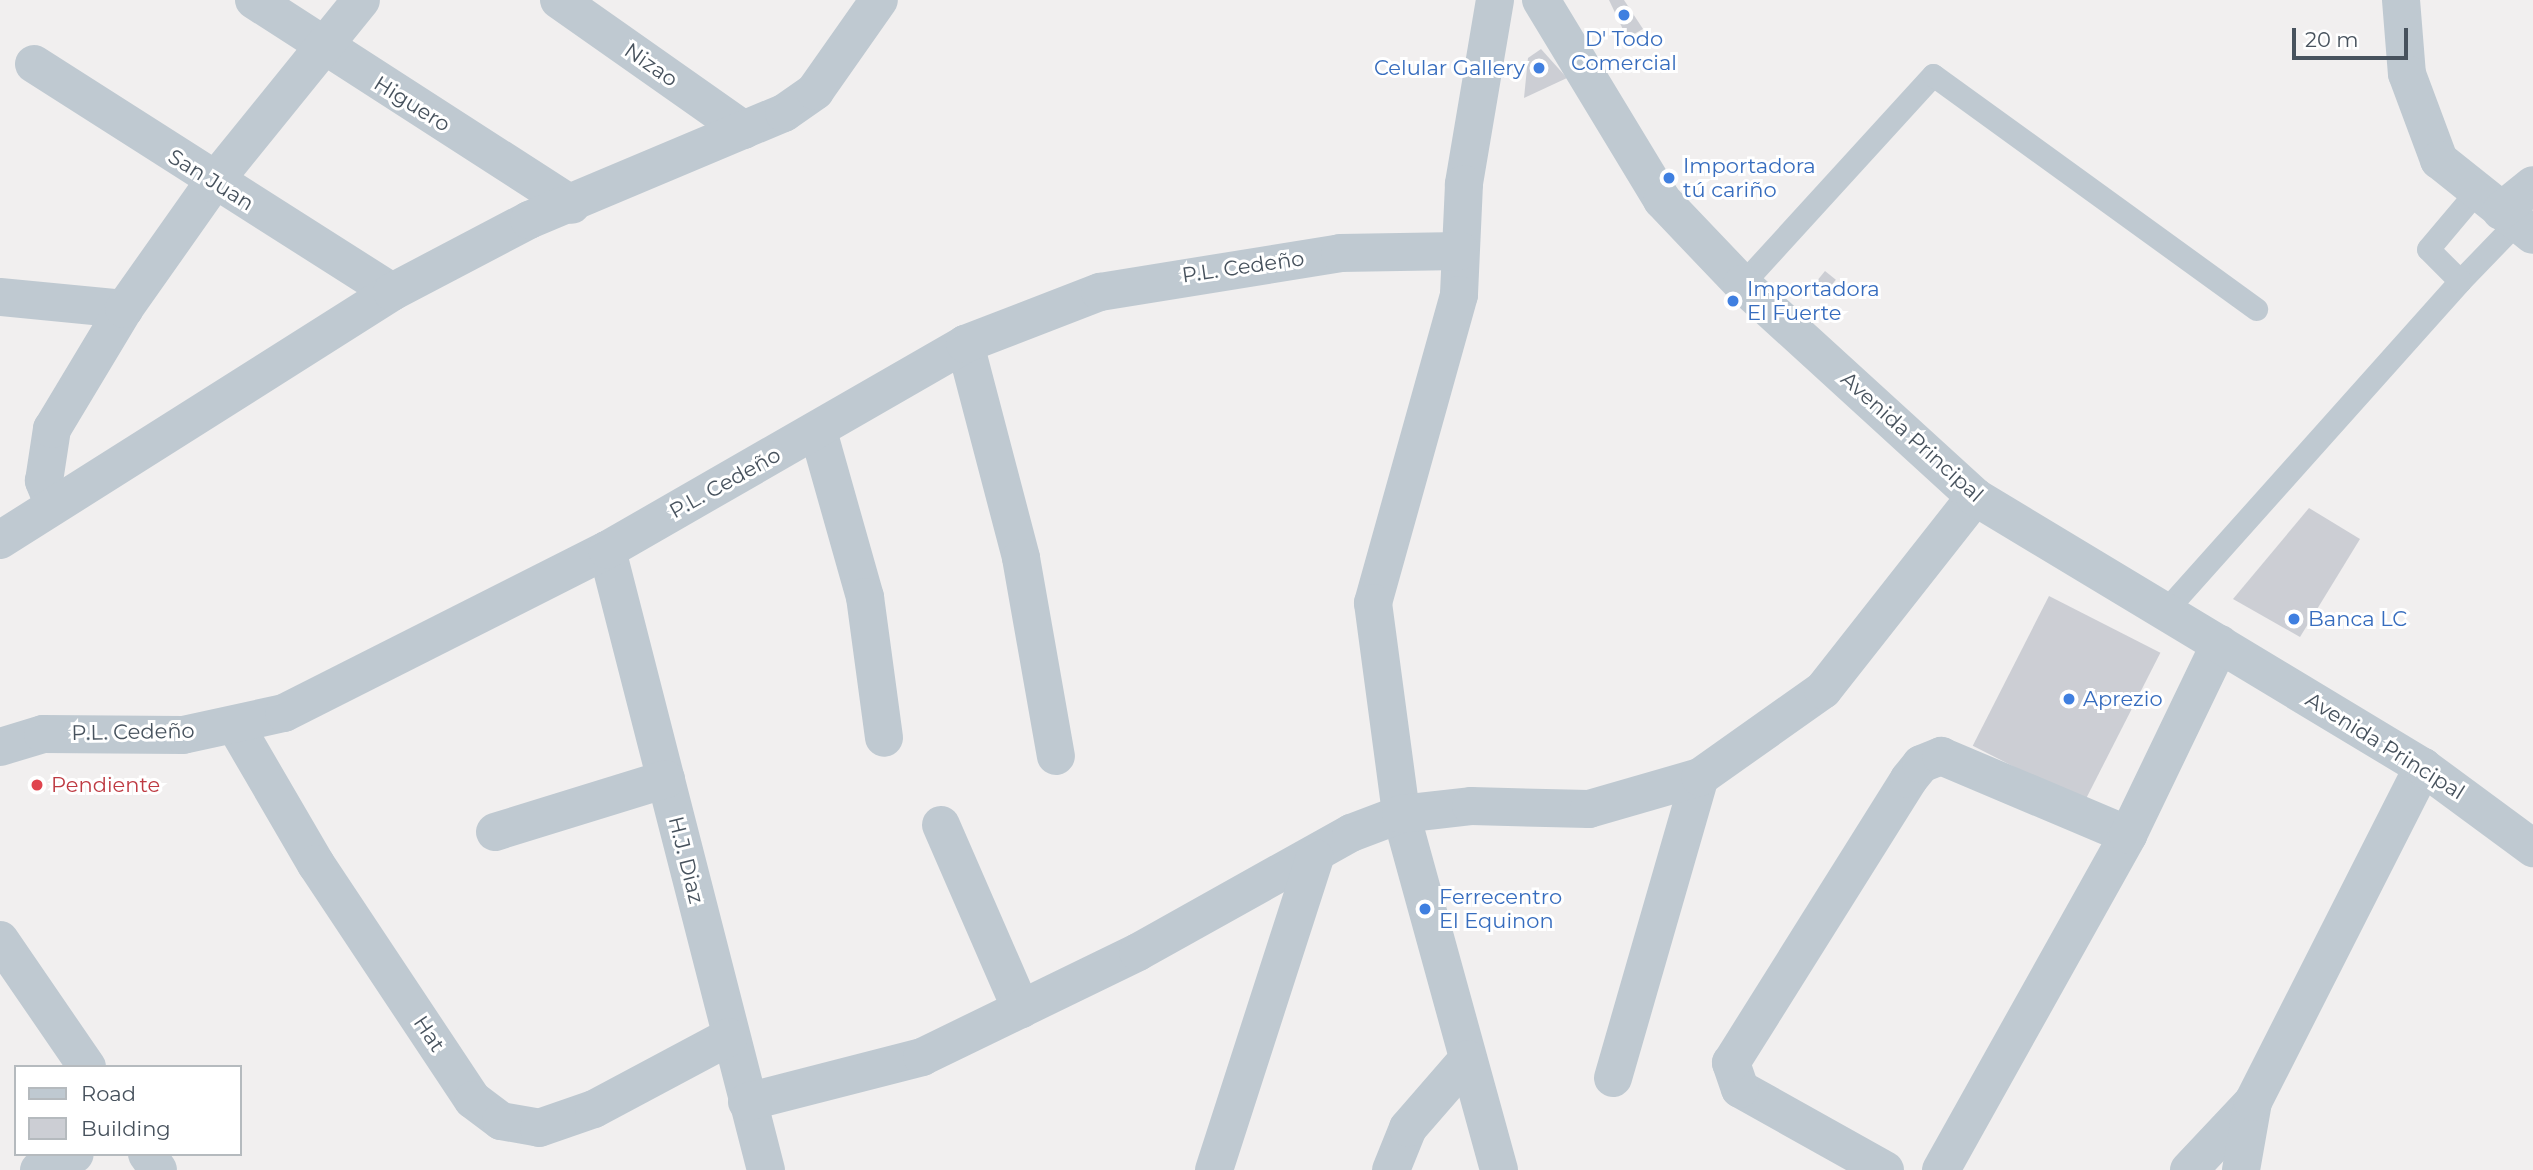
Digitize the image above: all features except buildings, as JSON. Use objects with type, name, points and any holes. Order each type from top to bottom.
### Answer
[{"type":"street","name":"Higuero","points":[[254,0],[321,48],[572,205]]},
{"type":"street","points":[[52,501],[44,481],[51,429],[124,309],[213,183],[361,0]]},
{"type":"street","name":"Nizao","points":[[559,0],[744,130]]},
{"type":"street","points":[[1495,0],[1464,184],[1459,295],[1373,603],[1401,814],[1499,1170]]},
{"type":"street","points":[[2401,0],[2407,74],[2439,160],[2507,215],[2533,185]]},
{"type":"street","points":[[0,540],[52,501],[392,292],[529,220],[572,205],[744,130],[815,90],[875,1]]},
{"type":"street","name":"Avenida Principal","points":[[1542,1],[1662,200],[1742,284],[1975,496],[2423,767],[2533,848]]},
{"type":"street","name":"San Juan","points":[[34,64],[213,183],[392,292]]},
{"type":"street","name":"P.L. Cedeño","points":[[0,747],[43,734],[183,734],[284,713],[607,550],[965,344],[1100,292],[1154,280],[1340,253],[1460,251]]},
{"type":"street","points":[[0,297],[124,309]]},
{"type":"street","points":[[965,344],[1021,558],[1056,757]]},
{"type":"street","points":[[818,431],[864,597],[884,738]]},
{"type":"street","points":[[747,1102],[889,1070],[1021,1009],[1315,858],[1350,833],[1401,814],[1471,806],[1589,809],[1700,777],[1823,690],[1975,496]]},
{"type":"street","name":"H.J. Diaz","points":[[607,550],[729,1037],[766,1170]]},
{"type":"street","points":[[1941,1170],[2128,835],[2220,644]]},
{"type":"street","name":"Hat","points":[[236,725],[316,864],[458,1078],[474,1100],[501,1121],[539,1128],[594,1109],[729,1037]]},
{"type":"street","points":[[1885,1170],[1740,1089],[1731,1063],[1909,779],[1921,764],[1941,757],[2128,835]]},
{"type":"street","points":[[2189,1170],[2253,1102],[2423,767]]},
{"type":"street","points":[[1613,1078],[1700,777]]},
{"type":"street","points":[[495,832],[666,779]]},
{"type":"street","points":[[941,825],[1021,1009]]},
{"type":"street","points":[[1214,1170],[1315,858]]},
{"type":"street","points":[[0,940],[86,1065]]},
{"type":"street","points":[[1391,1170],[1408,1128],[1468,1059]]},
{"type":"street","points":[[2241,1170],[2253,1102]]},
{"type":"street","points":[[40,1170],[71,1156]]},
{"type":"lane","points":[[1742,284],[1933,75],[2256,309]]},
{"type":"lane","points":[[2460,281],[2428,248],[2507,215]]},
{"type":"lane","points":[[2165,611],[2460,281],[2507,215]]},
{"type":"place","name":"D' Todo Comercial","points":[[1624,15]]},
{"type":"place","name":"Celular Gallery","points":[[1539,68]]},
{"type":"place","name":"Importadora tú cariño","points":[[1669,178]]},
{"type":"place","name":"Importadora El Fuerte","points":[[1733,301]]},
{"type":"place","name":"Banca LC","points":[[2294,619]]},
{"type":"place","name":"Aprezio","points":[[2069,699]]},
{"type":"place","name":"Pendiente","points":[[37,785]]},
{"type":"place","name":"Ferrecentro El Equinon","points":[[1425,909]]}]
